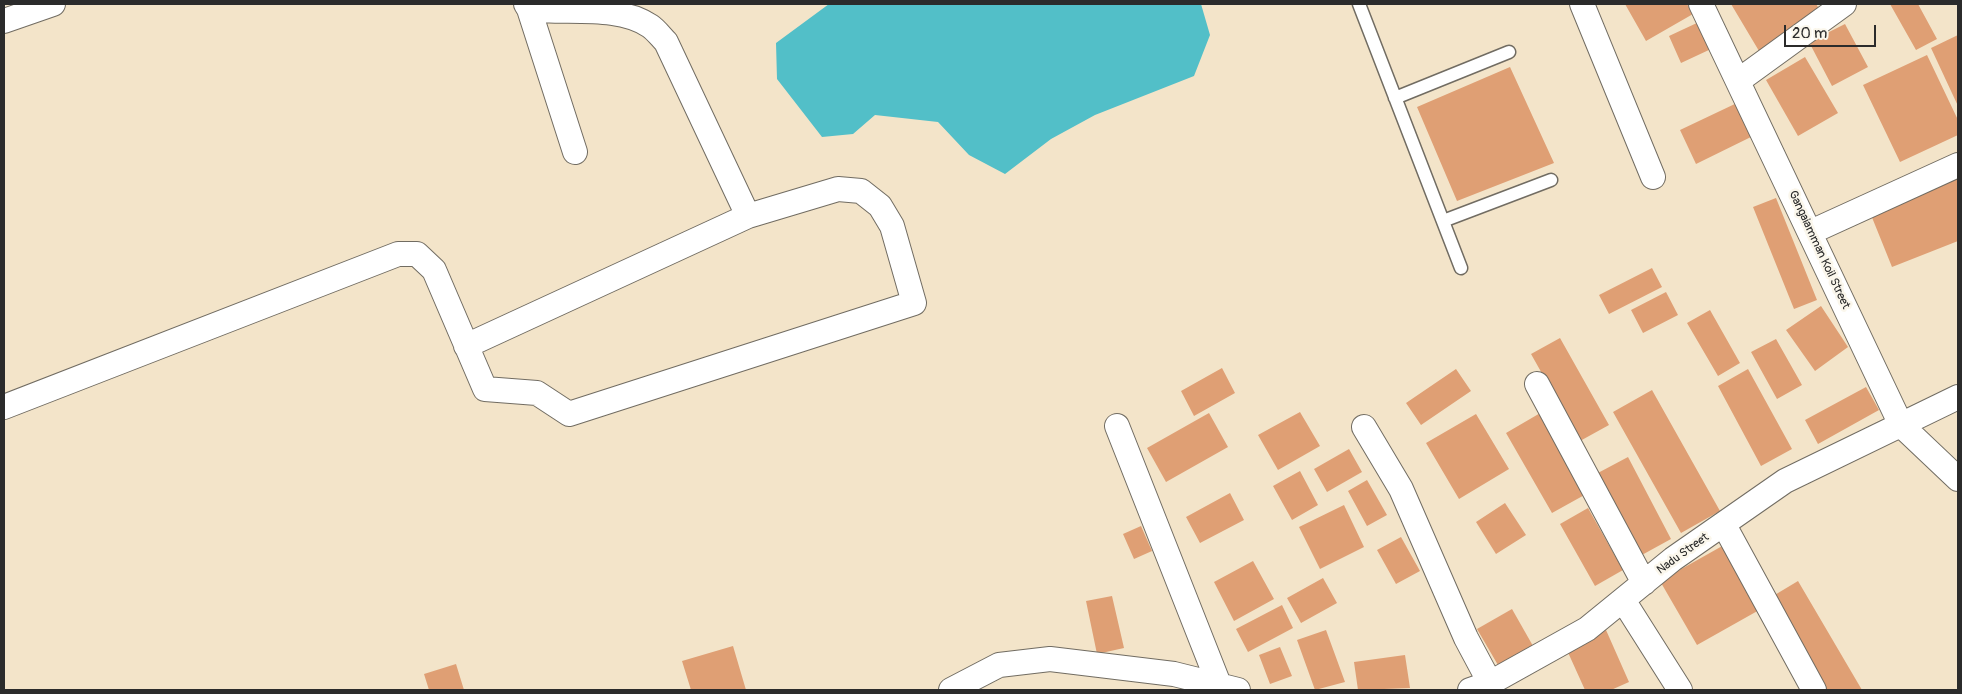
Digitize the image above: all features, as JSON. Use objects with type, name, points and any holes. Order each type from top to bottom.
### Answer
[{"type":"street","points":[[4,21],[53,4]]},
{"type":"street","points":[[1582,4],[1653,177]]},
{"type":"street","name":"Gangaiamman Koil Street","points":[[1701,4],[1811,232],[1900,425],[1958,480]]},
{"type":"street","points":[[1738,82],[1844,4]]},
{"type":"street","points":[[528,6],[575,152]]},
{"type":"street","points":[[528,6],[552,12],[583,10],[630,17],[651,26],[666,42],[748,216]]},
{"type":"street","points":[[1811,232],[1958,165]]},
{"type":"street","points":[[4,408],[398,254],[417,254],[434,270],[466,346],[485,389],[537,393],[569,414],[914,303],[892,226],[880,206],[861,191],[838,189],[748,216],[466,346]]},
{"type":"street","points":[[1537,384],[1644,584]]},
{"type":"street","name":"Nadu Street","points":[[1480,687],[1587,629],[1673,559],[1786,481],[1958,397]]},
{"type":"street","points":[[1117,426],[1229,689]]},
{"type":"street","points":[[1364,427],[1401,489],[1466,638],[1480,687]]},
{"type":"street","points":[[1724,524],[1814,690]]},
{"type":"street","points":[[1624,600],[1680,690]]},
{"type":"street","points":[[951,690],[999,665],[1050,658],[1174,674],[1229,689]]},
{"type":"lane","points":[[1359,4],[1460,268]]},
{"type":"lane","points":[[1395,98],[1508,52]]},
{"type":"lane","points":[[1443,221],[1551,180]]},
{"type":"water","points":[[829,4],[1201,4],[1210,35],[1194,76],[1095,115],[1051,139],[1005,174],[969,155],[938,122],[875,115],[853,134],[822,137],[777,79],[776,43]]},
{"type":"building","points":[[1625,4],[1687,4],[1693,14],[1646,41]]},
{"type":"building","points":[[1731,4],[1816,4],[1822,13],[1759,51]]},
{"type":"building","points":[[1890,4],[1918,4],[1937,39],[1916,50]]},
{"type":"building","points":[[1699,22],[1711,49],[1681,63],[1669,36]]},
{"type":"building","points":[[1845,24],[1868,67],[1832,86],[1809,42]]},
{"type":"building","points":[[1958,35],[1958,106],[1931,48]]},
{"type":"building","points":[[1927,55],[1958,120],[1958,135],[1900,162],[1863,85]]},
{"type":"building","points":[[1805,57],[1838,113],[1798,136],[1766,80]]},
{"type":"building","points":[[1510,67],[1554,163],[1457,201],[1417,107]]},
{"type":"building","points":[[1739,102],[1755,135],[1696,164],[1680,130]]},
{"type":"building","points":[[1958,175],[1958,241],[1892,267],[1869,210]]},
{"type":"building","points":[[1776,198],[1817,300],[1794,309],[1753,207]]},
{"type":"building","points":[[1652,268],[1662,287],[1609,314],[1599,295]]},
{"type":"building","points":[[1666,292],[1678,315],[1643,333],[1631,310]]},
{"type":"building","points":[[1821,306],[1848,347],[1815,371],[1786,330]]},
{"type":"building","points":[[1710,310],[1740,363],[1718,376],[1687,323]]},
{"type":"building","points":[[1560,338],[1609,425],[1580,441],[1531,354]]},
{"type":"building","points":[[1776,339],[1802,385],[1777,399],[1751,352]]},
{"type":"building","points":[[1222,368],[1235,393],[1194,416],[1181,391]]},
{"type":"building","points":[[1456,369],[1471,391],[1421,425],[1406,403]]},
{"type":"building","points":[[1748,369],[1792,449],[1761,466],[1718,386]]},
{"type":"building","points":[[1866,387],[1879,410],[1818,444],[1805,420]]},
{"type":"building","points":[[1652,390],[1720,511],[1681,533],[1613,412]]},
{"type":"building","points":[[1300,412],[1320,446],[1278,470],[1258,435]]},
{"type":"building","points":[[1542,412],[1588,493],[1552,513],[1506,433]]},
{"type":"building","points":[[1209,413],[1228,447],[1166,482],[1147,448]]},
{"type":"building","points":[[1476,414],[1509,469],[1459,499],[1426,443]]},
{"type":"building","points":[[1349,449],[1362,472],[1327,492],[1314,469]]},
{"type":"building","points":[[1628,457],[1671,539],[1640,556],[1596,474]]},
{"type":"building","points":[[1300,471],[1318,505],[1292,520],[1273,486]]},
{"type":"building","points":[[1367,480],[1387,515],[1367,526],[1348,491]]},
{"type":"building","points":[[1230,493],[1244,520],[1200,543],[1186,517]]},
{"type":"building","points":[[1505,503],[1526,535],[1496,554],[1476,522]]},
{"type":"building","points":[[1344,505],[1364,547],[1320,569],[1299,527]]},
{"type":"building","points":[[1588,508],[1623,570],[1595,586],[1560,524]]},
{"type":"building","points":[[1141,526],[1152,551],[1134,559],[1123,534]]},
{"type":"building","points":[[1401,537],[1420,571],[1396,584],[1377,550]]},
{"type":"building","points":[[1724,545],[1761,609],[1697,645],[1660,581]]},
{"type":"building","points":[[1253,561],[1274,599],[1234,621],[1214,582]]},
{"type":"building","points":[[1323,578],[1337,603],[1301,623],[1287,598]]},
{"type":"building","points":[[1798,581],[1862,690],[1823,690],[1768,599]]},
{"type":"building","points":[[1112,596],[1124,648],[1097,654],[1086,601]]},
{"type":"building","points":[[1282,605],[1293,628],[1248,652],[1236,629]]},
{"type":"building","points":[[1512,609],[1537,653],[1502,672],[1477,629]]},
{"type":"building","points":[[1326,630],[1345,682],[1315,690],[1297,640]]},
{"type":"building","points":[[1606,630],[1629,682],[1611,690],[1585,690],[1566,648]]},
{"type":"building","points":[[733,646],[746,690],[691,690],[682,661]]},
{"type":"building","points":[[1280,647],[1292,676],[1270,684],[1259,655]]},
{"type":"building","points":[[1405,655],[1410,688],[1358,690],[1354,662]]},
{"type":"building","points":[[456,664],[464,690],[429,690],[424,674]]}]
